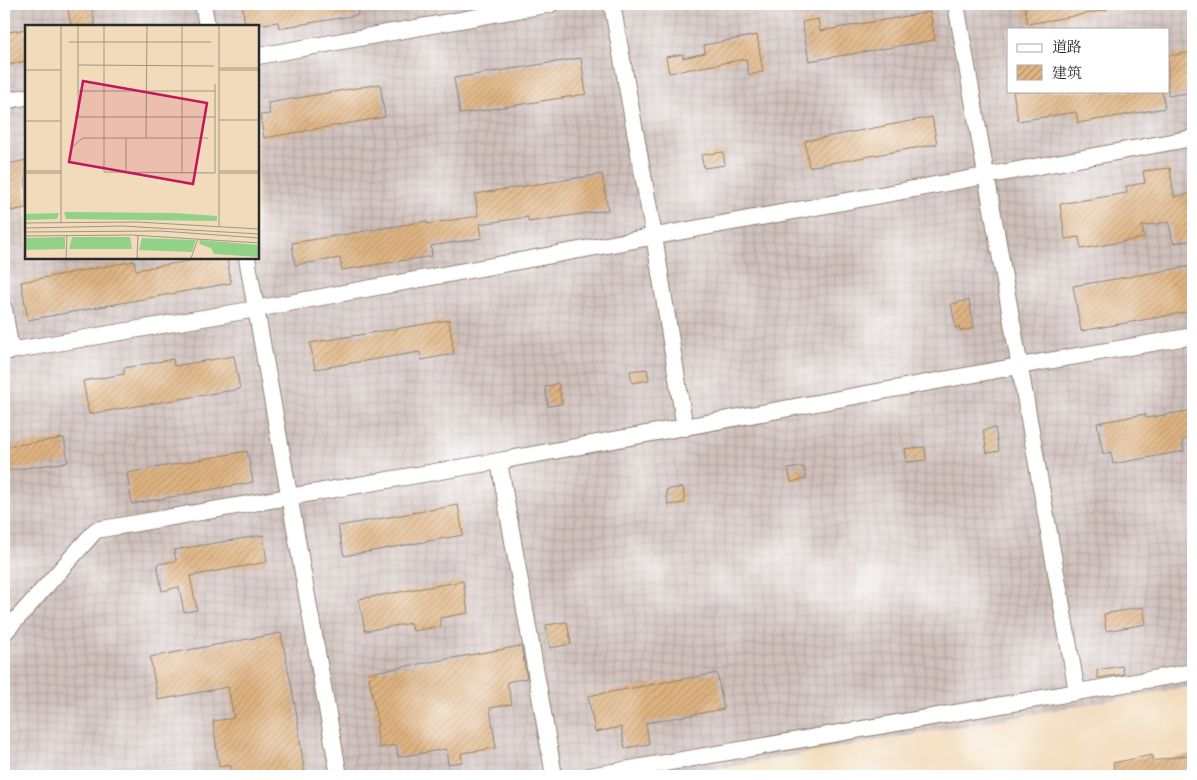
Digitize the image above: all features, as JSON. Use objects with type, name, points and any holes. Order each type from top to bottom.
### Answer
[{"type":"street","points":[[203,4],[207,25]]},
{"type":"street","points":[[259,56],[551,4]]},
{"type":"street","points":[[612,4],[654,236],[685,428]]},
{"type":"street","points":[[956,4],[1077,692]]},
{"type":"street","points":[[4,101],[25,97]]},
{"type":"street","points":[[4,309],[7,352],[256,309],[1193,138]]},
{"type":"street","points":[[247,259],[339,776]]},
{"type":"street","points":[[6,631],[96,530],[499,461],[1193,336]]},
{"type":"street","points":[[499,461],[554,776]]},
{"type":"street","points":[[589,776],[1193,672]]},
{"type":"shaded area","points":[[4,4],[1193,4],[1193,686],[676,776],[4,776]]},
{"type":"building","points":[[91,4],[95,25],[71,25],[67,6]]},
{"type":"building","points":[[242,4],[357,4],[358,15],[279,28],[278,22],[245,25]]},
{"type":"building","points":[[1024,4],[1106,4],[1107,10],[1028,24]]},
{"type":"building","points":[[930,12],[935,40],[809,61],[802,22],[818,19],[820,31]]},
{"type":"building","points":[[25,29],[25,61],[9,65],[4,33]]},
{"type":"building","points":[[757,35],[763,72],[749,75],[746,59],[669,73],[666,57],[683,54],[683,58],[705,53],[704,45]]},
{"type":"building","points":[[1193,52],[1193,92],[1168,96],[1168,92],[1170,92],[1170,56]]},
{"type":"building","points":[[581,58],[586,94],[460,114],[454,78]]},
{"type":"building","points":[[380,84],[385,117],[264,138],[260,115],[270,114],[268,103]]},
{"type":"building","points":[[1013,92],[1162,92],[1165,108],[1078,123],[1076,112],[1018,121]]},
{"type":"building","points":[[932,117],[937,144],[809,167],[805,141]]},
{"type":"building","points":[[723,152],[725,165],[704,168],[701,155]]},
{"type":"building","points":[[25,160],[25,208],[11,211],[4,176],[4,165]]},
{"type":"building","points":[[1170,168],[1174,197],[1193,193],[1193,240],[1173,243],[1169,222],[1142,226],[1144,238],[1081,249],[1079,237],[1065,239],[1060,204],[1127,193],[1126,186],[1145,183],[1143,171]]},
{"type":"building","points":[[602,174],[608,210],[528,222],[528,217],[480,224],[482,238],[431,246],[432,256],[342,270],[340,258],[295,265],[292,243],[427,221],[427,224],[478,216],[475,194]]},
{"type":"building","points":[[199,259],[227,259],[231,283],[28,320],[21,282],[134,261],[136,270]]},
{"type":"building","points":[[1193,266],[1193,311],[1081,331],[1073,286]]},
{"type":"building","points":[[969,300],[974,328],[960,331],[959,327],[956,328],[951,304]]},
{"type":"building","points":[[449,320],[454,354],[421,360],[420,352],[315,369],[310,343]]},
{"type":"building","points":[[234,356],[240,389],[89,414],[83,381],[124,374],[124,368],[173,359],[174,366]]},
{"type":"building","points":[[647,369],[649,380],[632,383],[630,371]]},
{"type":"building","points":[[558,383],[562,404],[548,406],[545,387]]},
{"type":"building","points":[[1193,410],[1193,438],[1182,440],[1184,451],[1113,464],[1111,452],[1103,454],[1097,423],[1145,414],[1146,418]]},
{"type":"building","points":[[995,428],[999,451],[987,453],[983,430]]},
{"type":"building","points":[[64,438],[68,462],[4,471],[4,447]]},
{"type":"building","points":[[925,447],[926,460],[907,462],[905,449]]},
{"type":"building","points":[[247,451],[253,482],[132,504],[127,473]]},
{"type":"building","points":[[804,467],[806,479],[791,482],[788,469]]},
{"type":"building","points":[[683,487],[685,503],[668,505],[666,490]]},
{"type":"building","points":[[458,505],[463,535],[344,556],[338,526]]},
{"type":"building","points":[[263,535],[267,562],[190,576],[197,610],[184,612],[179,587],[162,591],[157,564],[176,561],[174,550]]},
{"type":"building","points":[[463,581],[468,613],[440,618],[441,626],[413,631],[411,623],[365,631],[359,599]]},
{"type":"building","points":[[1143,607],[1146,624],[1106,631],[1104,614]]},
{"type":"building","points":[[567,622],[571,644],[550,648],[546,625]]},
{"type":"building","points":[[281,633],[296,710],[305,776],[232,776],[230,765],[219,767],[213,721],[234,718],[228,687],[158,700],[150,657]]},
{"type":"building","points":[[521,646],[527,678],[507,682],[512,704],[490,708],[496,748],[461,753],[462,762],[448,764],[446,749],[398,757],[396,745],[379,748],[376,726],[378,726],[368,673]]},
{"type":"building","points":[[1122,666],[1124,674],[1098,678],[1097,670]]},
{"type":"building","points":[[717,673],[724,709],[646,723],[649,744],[625,748],[621,727],[595,732],[588,696]]},
{"type":"building","points":[[1193,754],[1193,776],[1115,776],[1113,763],[1152,755],[1153,761]]}]
